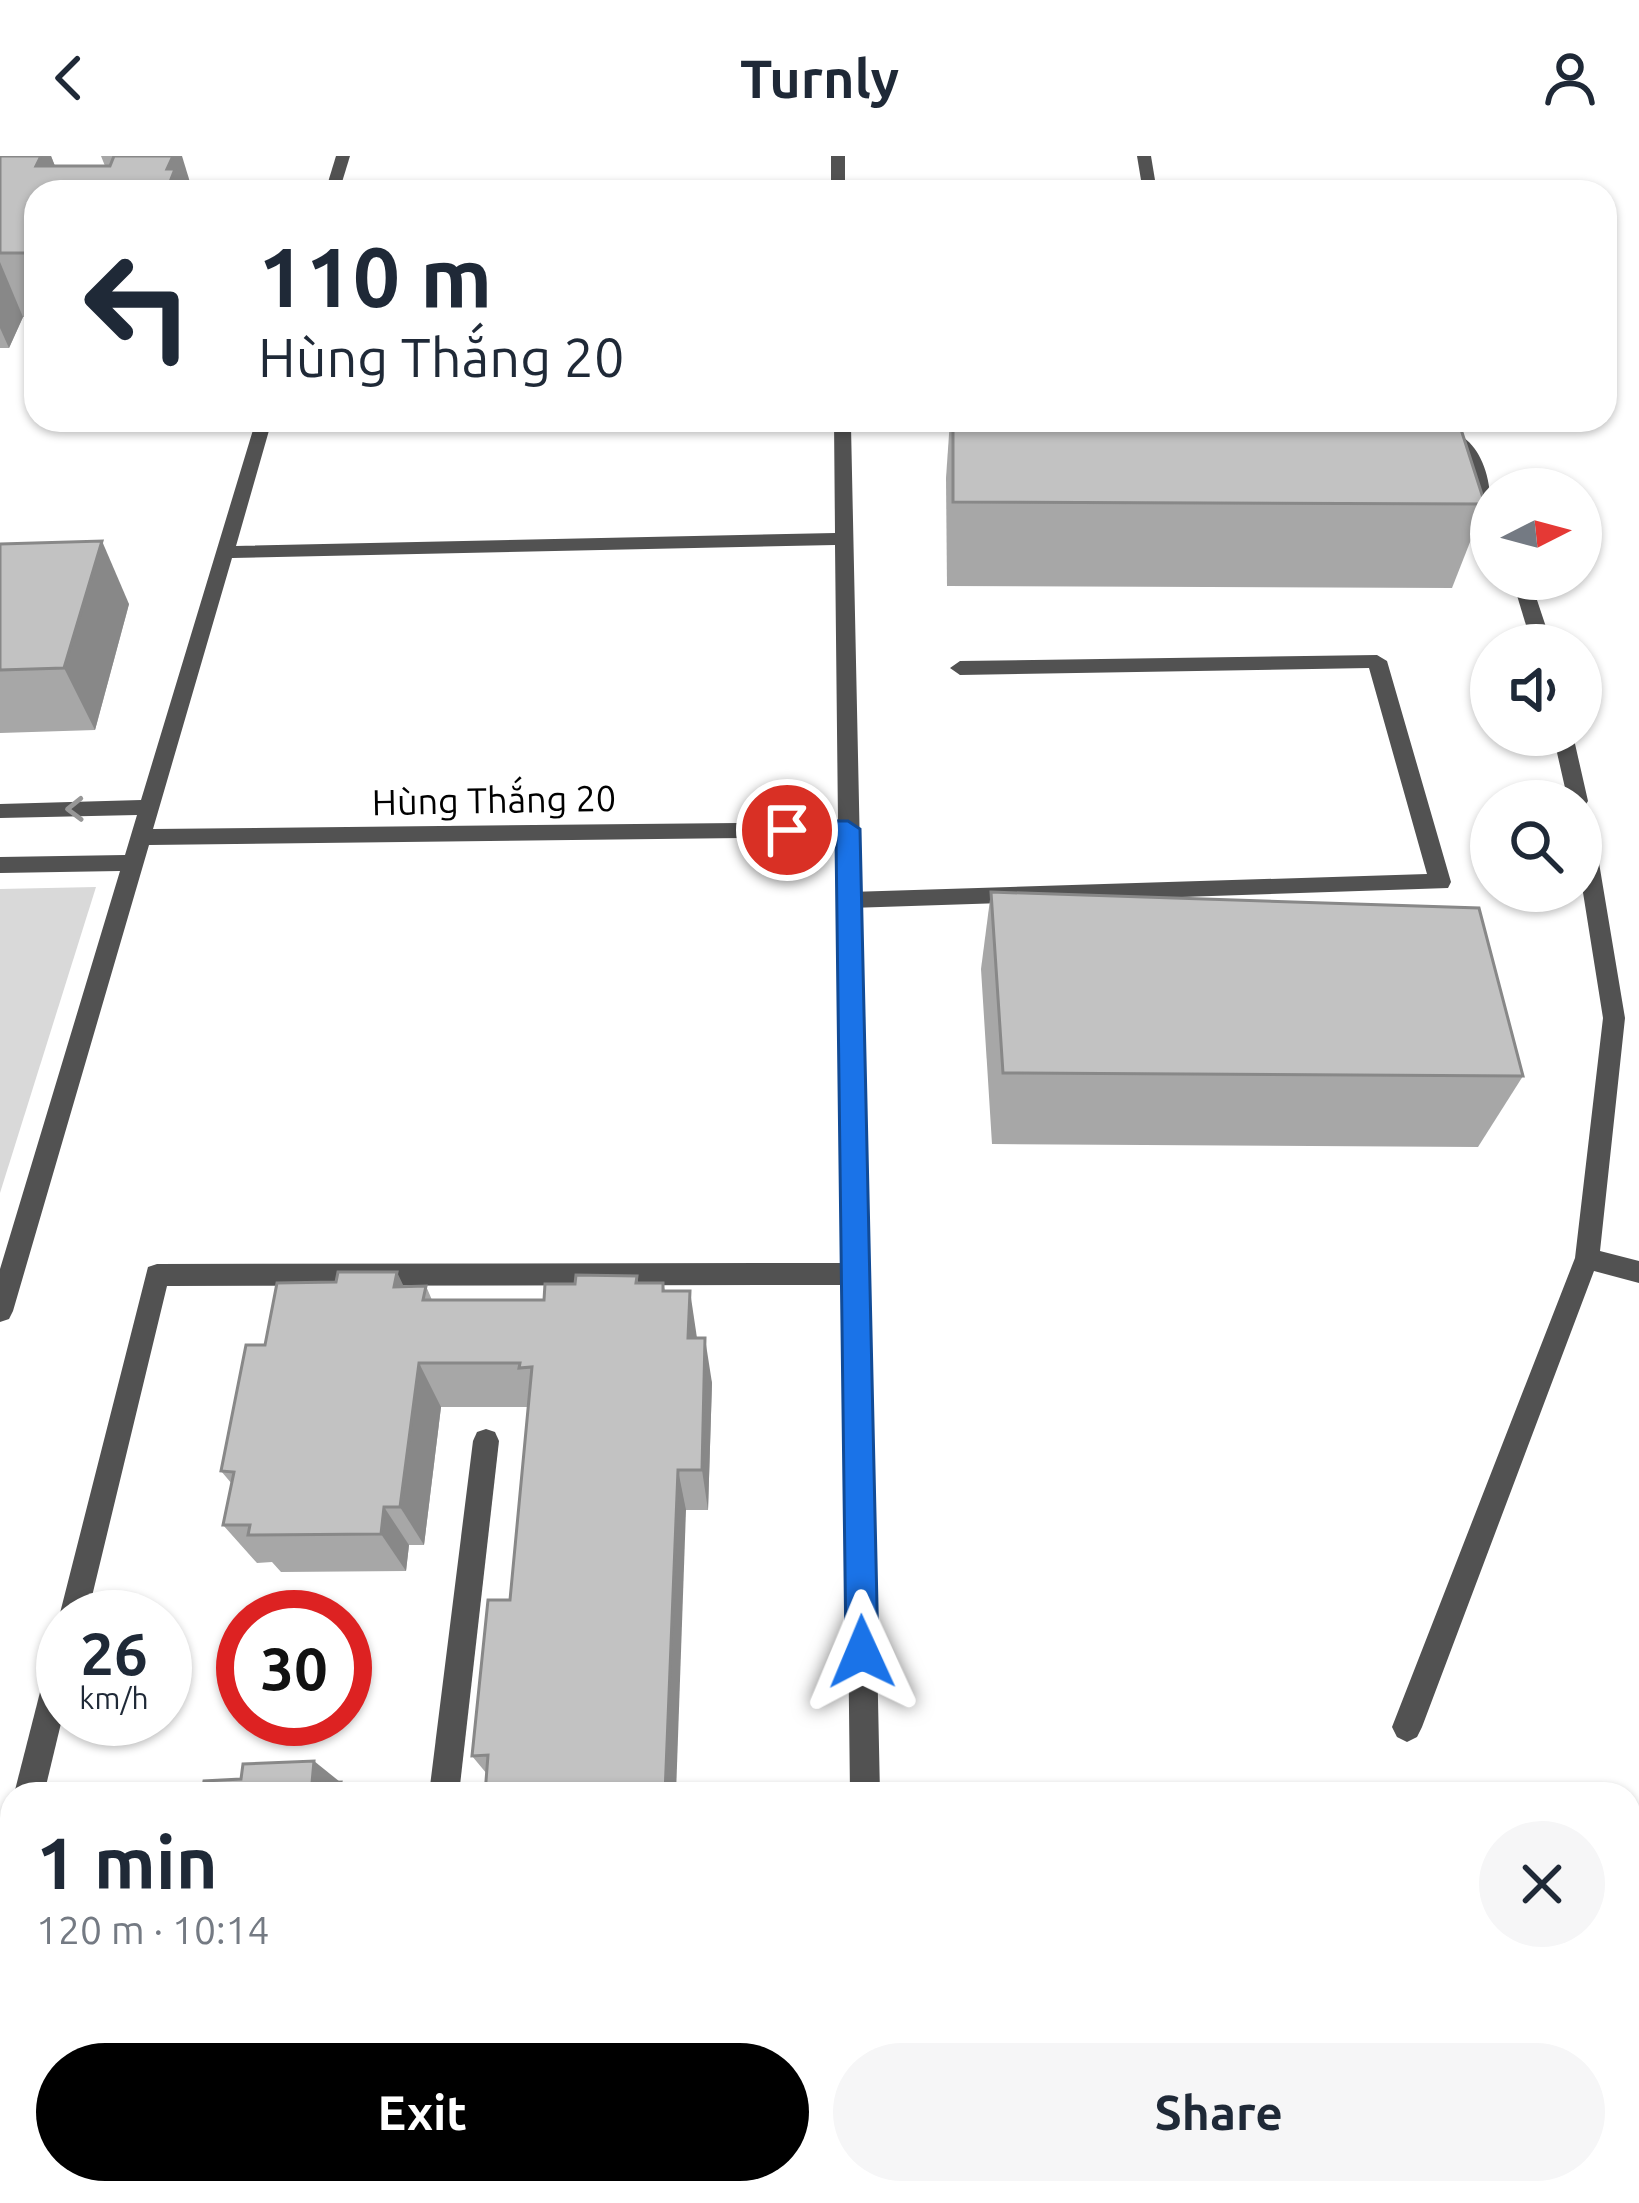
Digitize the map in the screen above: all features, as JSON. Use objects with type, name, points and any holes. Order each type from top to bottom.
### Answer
[{"type":"street","points":[[0,1311],[260,432]]},
{"type":"street","points":[[842,432],[865,1782]]},
{"type":"street","points":[[1446,432],[1466,447],[1475,468]]},
{"type":"street","points":[[225,552],[844,539]]},
{"type":"street","points":[[850,900],[1440,882],[1377,662],[960,668]]},
{"type":"street","points":[[0,811],[150,808]]},
{"type":"street","name":"Hùng Thắng 20","points":[[141,837],[848,829]]},
{"type":"street","points":[[0,865],[133,863]]},
{"type":"street","points":[[1407,1727],[1587,1258],[1614,1018],[1597,912]]},
{"type":"street","points":[[1587,1258],[1639,1272]]},
{"type":"street","points":[[80,1590],[157,1275],[856,1274]]},
{"type":"street","points":[[445,1782],[486,1442]]},
{"type":"street","points":[[32,1782],[41,1746]]},
{"type":"shaded area","points":[[96,887],[0,1193],[0,889]]},
{"type":"building","points":[[0,156],[41,156],[36,166],[110,166],[114,156],[173,156],[167,169],[175,169],[171,180],[24,180],[24,253],[0,253]]},
{"type":"building","points":[[953,432],[1462,432],[1473,468],[1470,504],[953,502]]},
{"type":"building","points":[[102,541],[64,668],[0,670],[0,544]]},
{"type":"building","points":[[991,892],[1470,908],[1470,912],[1480,912],[1523,1076],[1003,1073]]},
{"type":"building","points":[[338,1272],[397,1272],[394,1287],[426,1286],[423,1300],[544,1300],[545,1284],[575,1284],[576,1275],[637,1276],[636,1283],[663,1283],[663,1291],[690,1291],[688,1338],[705,1338],[702,1470],[678,1470],[665,1782],[486,1782],[488,1755],[472,1756],[488,1600],[510,1600],[532,1367],[419,1363],[400,1507],[384,1507],[381,1534],[248,1535],[250,1525],[223,1525],[234,1472],[221,1471],[246,1345],[265,1345],[277,1283],[336,1282]]},
{"type":"building","points":[[314,1761],[312,1782],[204,1782],[241,1779],[243,1764]]},
{"type":"route","points":[[787,830],[848,829],[862,1652]]}]
